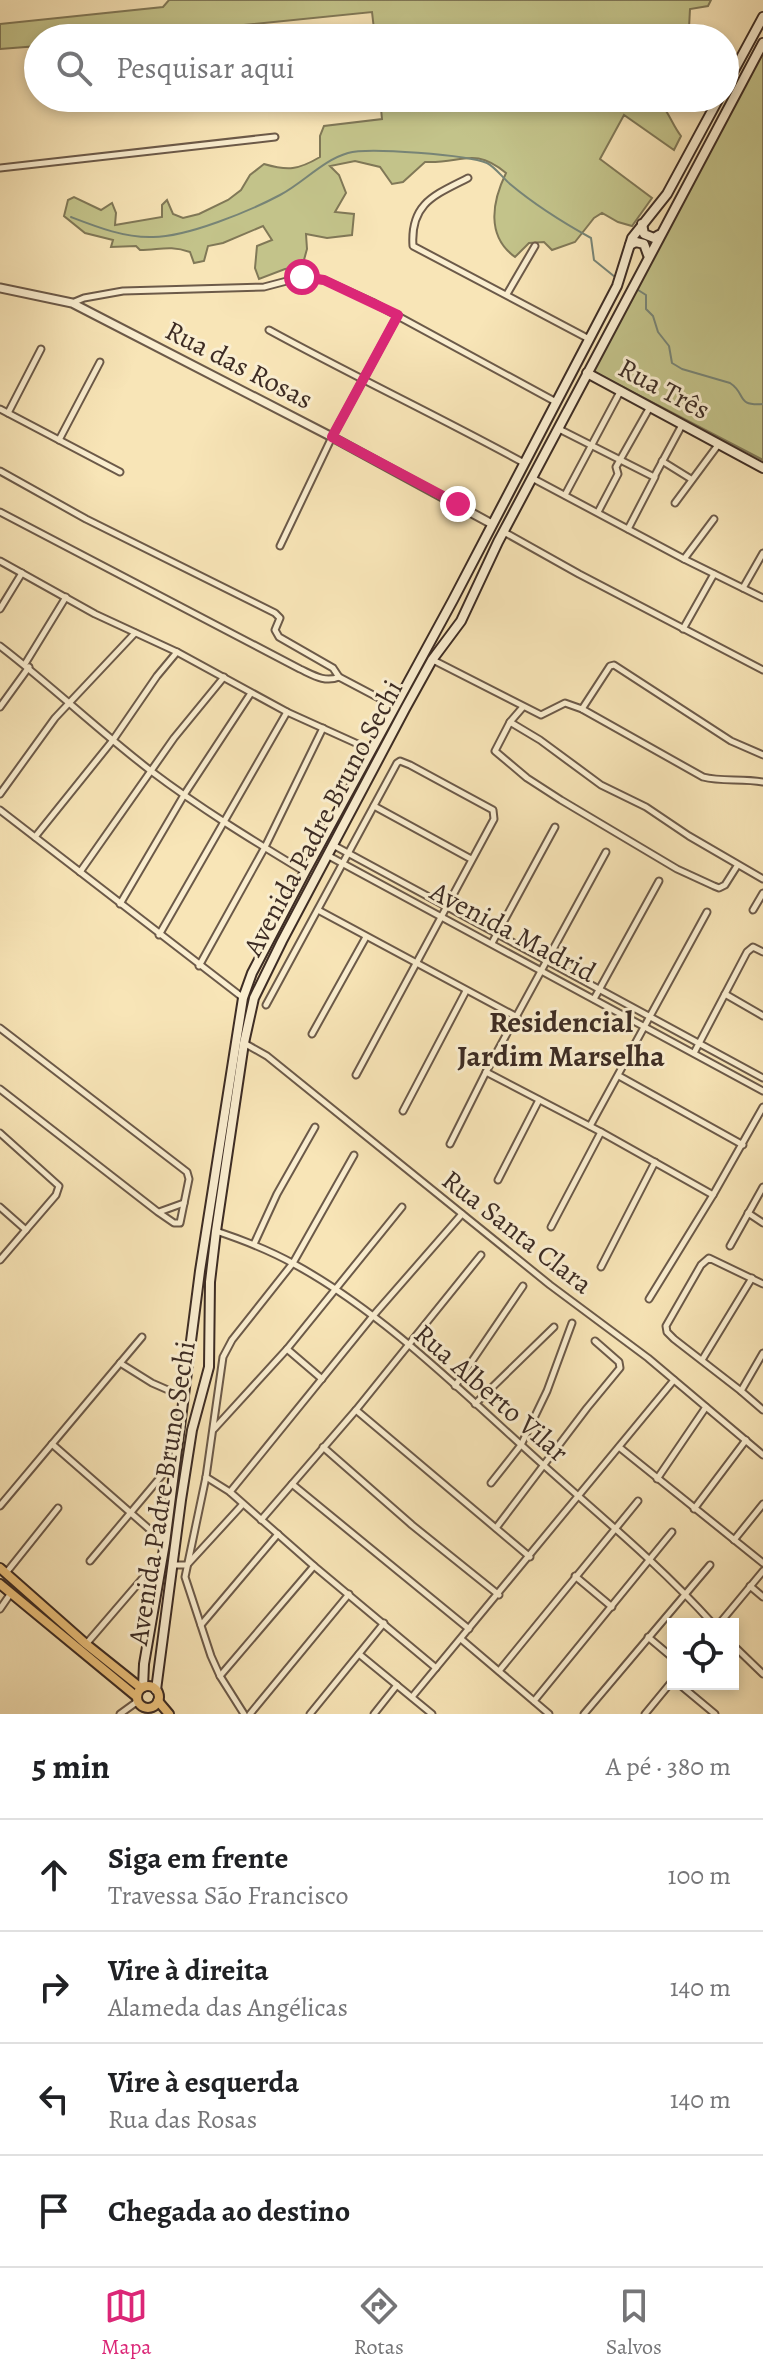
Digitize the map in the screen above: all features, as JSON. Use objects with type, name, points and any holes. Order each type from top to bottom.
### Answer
[{"type":"main road","points":[[739,61],[763,17]]},
{"type":"main road","name":"Avenida Padre Bruno Sechi","points":[[739,87],[763,43]]},
{"type":"main road","name":"Avenida Padre Bruno Sechi","points":[[140,1693],[165,1543],[215,1169],[243,998],[252,973],[590,339],[622,277],[630,245],[667,194],[711,112]]},
{"type":"main road","name":"Avenida Padre Bruno Sechi","points":[[156,1690],[192,1430],[209,1367],[210,1282],[216,1231],[244,1043],[254,998],[432,660],[466,611],[532,478],[726,112]]},
{"type":"main road","points":[[643,223],[644,234],[654,238],[659,235]]},
{"type":"main road","points":[[630,245],[636,242],[644,244],[648,256]]},
{"type":"main road","name":"Rua Três","points":[[587,373],[763,468]]},
{"type":"main road","points":[[453,600],[456,610],[466,611]]},
{"type":"main road","points":[[443,616],[455,619],[457,627]]},
{"type":"main road","points":[[188,1365],[209,1367]]},
{"type":"main road","points":[[3,1570],[140,1693],[142,1705],[169,1714]]},
{"type":"main road","points":[[0,1584],[140,1693],[156,1690],[155,1707]]},
{"type":"street","points":[[0,168],[275,137]]},
{"type":"street","points":[[468,178],[422,205],[412,244],[590,339]]},
{"type":"street","points":[[507,294],[535,246]]},
{"type":"street","points":[[72,303],[123,291],[264,287],[302,277],[311,278],[349,291],[398,315],[557,402]]},
{"type":"street","name":"Rua das Rosas","points":[[0,288],[72,303],[332,437],[492,524]]},
{"type":"street","points":[[280,546],[332,437],[398,315]]},
{"type":"street","points":[[269,330],[524,463]]},
{"type":"street","points":[[8,413],[41,349]]},
{"type":"street","points":[[59,440],[100,362]]},
{"type":"street","points":[[565,495],[621,390]]},
{"type":"street","points":[[598,512],[618,474],[616,467],[651,406]]},
{"type":"street","points":[[0,409],[120,472]]},
{"type":"street","points":[[628,529],[682,423]]},
{"type":"street","points":[[558,429],[652,477],[656,476]]},
{"type":"street","points":[[675,503],[719,444]]},
{"type":"street","points":[[662,461],[691,479]]},
{"type":"street","points":[[0,471],[86,519],[275,613],[280,618],[275,630],[279,637],[333,668],[339,677],[394,706]]},
{"type":"street","points":[[532,478],[763,598]]},
{"type":"street","points":[[0,512],[300,669],[321,678],[339,677]]},
{"type":"street","points":[[684,559],[714,519]]},
{"type":"street","points":[[504,532],[763,670]]},
{"type":"street","points":[[743,588],[763,553]]},
{"type":"street","points":[[0,561],[287,712],[371,750]]},
{"type":"street","points":[[0,609],[22,573]]},
{"type":"street","points":[[683,629],[714,574]]},
{"type":"street","points":[[0,707],[66,597]]},
{"type":"street","points":[[0,794],[36,742],[69,702],[135,633]]},
{"type":"street","points":[[0,646],[27,665],[151,771],[224,823],[305,872]]},
{"type":"street","points":[[35,837],[113,740],[177,652]]},
{"type":"street","points":[[432,660],[541,715],[565,703],[582,709],[703,777],[763,782]]},
{"type":"street","points":[[582,709],[607,669],[614,665],[731,741],[763,755]]},
{"type":"street","points":[[80,872],[151,771],[224,677]]},
{"type":"street","points":[[120,904],[184,795],[251,693]]},
{"type":"street","points":[[523,707],[510,722],[495,749],[501,758],[542,789],[677,869],[719,888],[725,885],[737,866]]},
{"type":"street","points":[[159,935],[287,712]]},
{"type":"street","points":[[510,722],[601,785],[653,811],[737,866],[763,879]]},
{"type":"street","points":[[199,966],[265,847],[323,728]]},
{"type":"street","points":[[266,1005],[395,765],[400,761],[410,765],[493,810],[494,819],[356,1075]]},
{"type":"street","points":[[374,806],[471,859]]},
{"type":"street","points":[[0,810],[243,998]]},
{"type":"street","points":[[492,943],[555,827]]},
{"type":"street","name":"Avenida Madrid","points":[[333,845],[763,1078]]},
{"type":"street","points":[[450,1144],[606,852]]},
{"type":"street","name":"Avenida Madrid","points":[[327,855],[763,1091]]},
{"type":"street","points":[[594,999],[659,881]]},
{"type":"street","points":[[753,910],[763,893]]},
{"type":"street","points":[[318,910],[517,1017]]},
{"type":"street","points":[[590,1126],[707,912]]},
{"type":"street","points":[[312,1034],[366,937]]},
{"type":"street","points":[[694,1053],[750,948],[762,951]]},
{"type":"street","points":[[403,1111],[466,991]]},
{"type":"street","points":[[725,994],[763,1016]]},
{"type":"street","points":[[0,1028],[187,1172],[189,1179],[180,1223],[174,1223],[158,1212],[0,1089]]},
{"type":"street","name":"Rua Santa Clara","points":[[244,1043],[267,1056],[674,1380],[763,1455]]},
{"type":"street","points":[[486,1072],[713,1195]]},
{"type":"street","points":[[619,1076],[743,1145]]},
{"type":"street","points":[[498,1180],[539,1100]]},
{"type":"street","points":[[649,1299],[763,1107]]},
{"type":"street","points":[[254,1244],[277,1194],[315,1127]]},
{"type":"street","points":[[551,1227],[601,1132]]},
{"type":"street","points":[[0,1133],[59,1186],[56,1195],[0,1260]]},
{"type":"street","points":[[244,1714],[220,1676],[185,1577],[206,1477],[221,1371],[226,1348],[293,1263],[354,1155]]},
{"type":"street","points":[[601,1267],[655,1162]]},
{"type":"street","points":[[730,1246],[763,1187]]},
{"type":"street","points":[[158,1212],[184,1203]]},
{"type":"street","points":[[0,1207],[26,1230]]},
{"type":"street","points":[[213,1430],[287,1349],[402,1207]]},
{"type":"street","points":[[748,1213],[763,1223]]},
{"type":"street","points":[[230,1492],[372,1317],[462,1214]]},
{"type":"street","name":"Rua Alberto Vilar","points":[[216,1231],[254,1244],[293,1263],[372,1317],[616,1527],[710,1618]]},
{"type":"street","points":[[261,1520],[356,1410],[481,1255]]},
{"type":"street","points":[[763,1284],[709,1258],[701,1265],[666,1326],[667,1332],[763,1410]]},
{"type":"street","points":[[702,1360],[752,1278]]},
{"type":"street","points":[[455,1386],[523,1286]]},
{"type":"street","points":[[491,1483],[521,1445],[547,1391],[572,1323]]},
{"type":"street","points":[[475,1404],[554,1327]]},
{"type":"street","points":[[0,1506],[142,1337]]},
{"type":"street","points":[[496,1528],[620,1368],[619,1362],[595,1341]]},
{"type":"street","points":[[287,1349],[322,1379]]},
{"type":"street","points":[[741,1391],[763,1353]]},
{"type":"street","points":[[120,1363],[152,1383],[185,1398]]},
{"type":"street","points":[[412,1697],[674,1380]]},
{"type":"street","points":[[657,1479],[706,1407]]},
{"type":"street","points":[[356,1410],[530,1557]]},
{"type":"street","points":[[694,1509],[746,1440]]},
{"type":"street","points":[[52,1444],[165,1543]]},
{"type":"street","points":[[323,1447],[412,1525],[499,1595]]},
{"type":"street","points":[[619,1447],[763,1563]]},
{"type":"street","points":[[90,1561],[174,1461]]},
{"type":"street","points":[[206,1477],[230,1492],[436,1668]]},
{"type":"street","points":[[292,1484],[469,1629]]},
{"type":"street","points":[[499,1671],[638,1501]]},
{"type":"street","points":[[172,1565],[187,1565],[243,1504]]},
{"type":"street","points":[[734,1540],[763,1504]]},
{"type":"street","points":[[3,1570],[58,1508]]},
{"type":"street","points":[[534,1701],[672,1532]]},
{"type":"street","points":[[201,1626],[278,1534]]},
{"type":"street","points":[[86,1644],[163,1554]]},
{"type":"street","points":[[584,1714],[710,1565]]},
{"type":"street","points":[[220,1676],[314,1566]]},
{"type":"street","points":[[721,1618],[763,1571]]},
{"type":"street","points":[[575,1576],[612,1607]]},
{"type":"street","points":[[750,1586],[763,1597]]},
{"type":"street","points":[[0,1609],[12,1593]]},
{"type":"street","points":[[250,1714],[349,1594]]},
{"type":"street","points":[[310,1714],[384,1623]]},
{"type":"street","points":[[648,1637],[667,1653]]},
{"type":"street","points":[[461,1639],[549,1714]]},
{"type":"street","points":[[739,1651],[763,1674]]},
{"type":"street","points":[[359,1654],[432,1714]]},
{"type":"street","points":[[374,1714],[397,1685]]},
{"type":"street","points":[[645,1714],[667,1687]]},
{"type":"street","points":[[686,1690],[715,1714]]},
{"type":"street","points":[[120,1714],[140,1693]]},
{"type":"green space","points":[[169,0],[711,0],[708,6],[690,9],[689,24],[373,24],[372,12],[253,24],[24,24],[24,47],[0,49],[0,24],[163,7]]},
{"type":"green space","points":[[763,49],[763,460],[590,370],[729,112],[739,112],[739,94]]},
{"type":"green space","points":[[381,112],[666,112],[681,136],[674,150],[624,115],[600,159],[652,198],[632,226],[602,213],[594,218],[575,242],[552,250],[544,242],[529,243],[515,257],[499,239],[494,218],[497,195],[506,173],[476,158],[425,162],[403,182],[392,184],[380,167],[355,161],[330,166],[339,175],[346,193],[335,212],[354,214],[352,235],[327,238],[306,234],[307,249],[302,267],[285,269],[259,279],[255,268],[257,246],[272,240],[263,226],[208,246],[204,261],[194,263],[190,252],[183,250],[111,247],[113,240],[85,233],[64,216],[68,200],[74,197],[101,210],[112,203],[116,213],[115,225],[162,217],[162,205],[167,200],[173,214],[183,218],[199,214],[241,190],[250,175],[264,164],[293,168],[320,157],[320,136],[324,126],[382,119]]},
{"type":"waterway","points":[[71,217],[122,234],[167,236],[200,228],[252,208],[280,195],[330,161],[348,153],[396,151],[440,155],[490,165],[529,199],[591,238],[594,260],[615,277]]},
{"type":"waterway","points":[[635,288],[646,295],[646,309],[669,346],[672,363],[682,369],[730,383],[748,403],[763,404]]},
{"type":"district","name":"Residencial Jardim Marselha","points":[[561,1039]]},
{"type":"route","points":[[302,277],[324,280],[398,315],[332,437],[458,504]]}]
